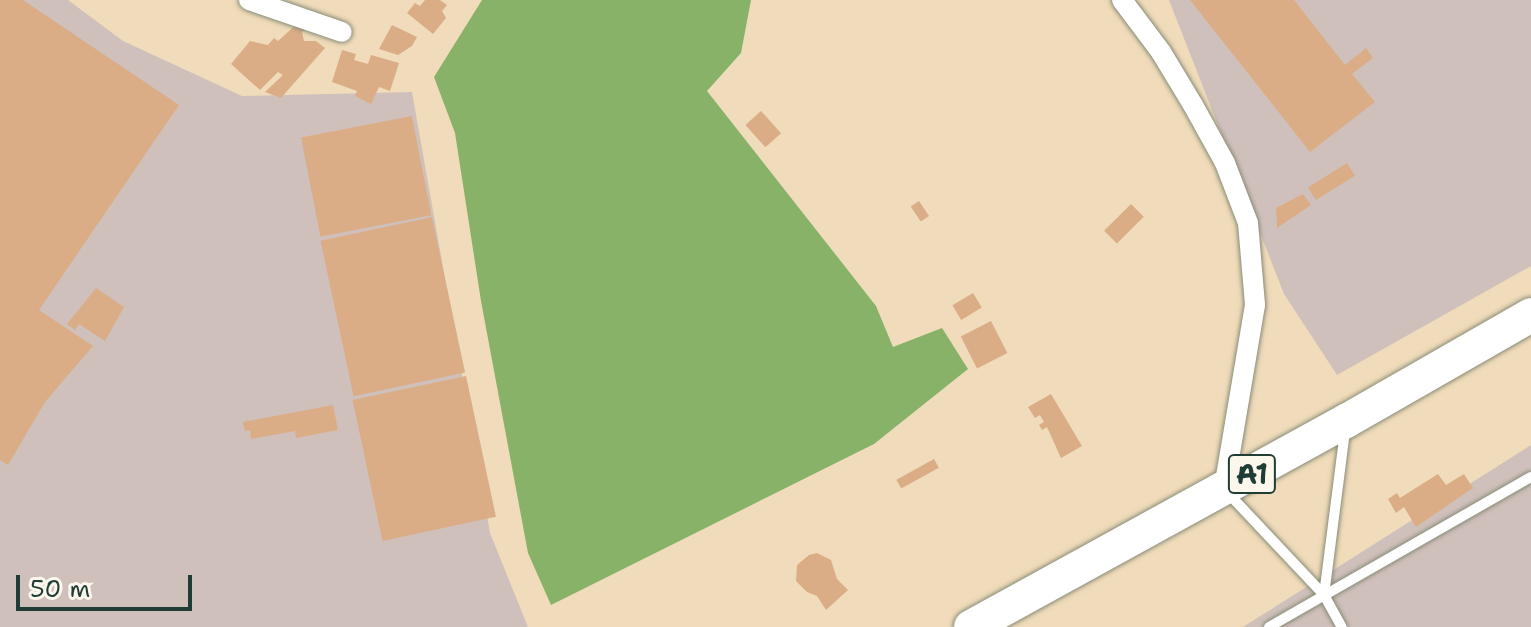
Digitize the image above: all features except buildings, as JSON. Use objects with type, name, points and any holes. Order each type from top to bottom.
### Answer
[{"type":"highway","name":"A1","points":[[971,627],[1224,489],[1531,315]]},
{"type":"street","points":[[249,0],[342,32]]},
{"type":"street","points":[[1122,0],[1161,52],[1212,140],[1240,196],[1248,223],[1255,305],[1224,489]]},
{"type":"lane","points":[[1324,595],[1346,421]]},
{"type":"lane","points":[[1269,627],[1531,477]]},
{"type":"lane","points":[[1224,489],[1324,595],[1342,627]]},
{"type":"shaded area","points":[[0,0],[68,0],[123,41],[242,96],[412,92],[490,533],[528,627],[0,627]]},
{"type":"shaded area","points":[[1169,0],[1531,0],[1531,266],[1337,375],[1284,294]]},
{"type":"shaded area","points":[[1531,445],[1531,627],[1243,627]]},
{"type":"green space","points":[[482,0],[751,0],[741,53],[707,91],[876,306],[893,347],[942,328],[968,369],[874,444],[551,605],[528,553],[481,301],[455,133],[434,77]]}]
